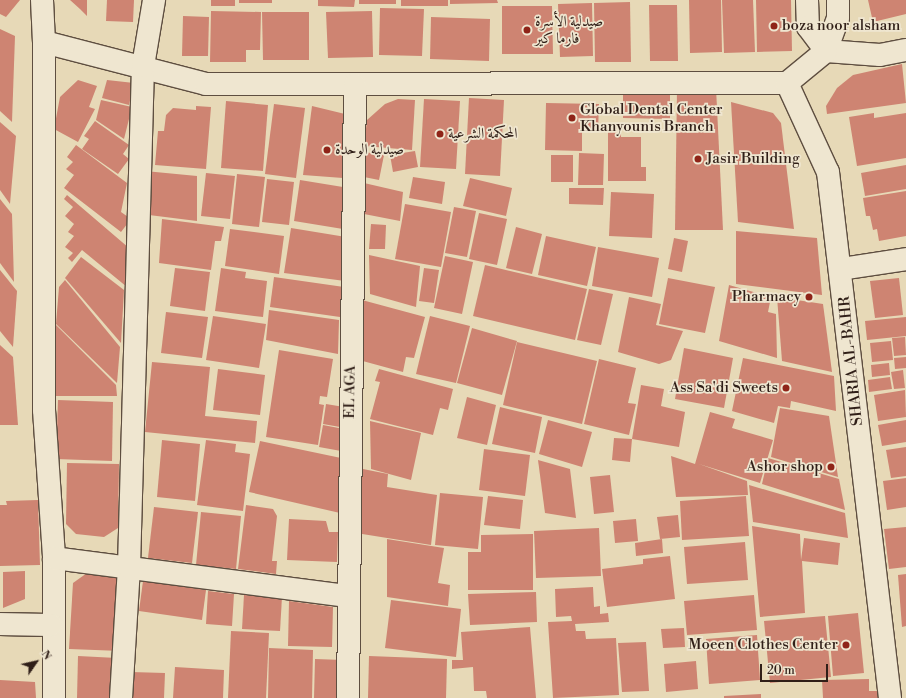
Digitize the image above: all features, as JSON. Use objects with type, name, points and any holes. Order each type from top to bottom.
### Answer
[{"type":"street","points":[[42,0],[44,42],[44,410],[54,558],[52,625],[54,698]]},
{"type":"street","points":[[121,698],[129,567],[143,66],[154,0]]},
{"type":"street","points":[[807,0],[808,27],[826,51],[880,55],[906,50]]},
{"type":"street","points":[[44,42],[143,66],[206,84],[290,82],[355,85],[787,83],[826,51],[838,18],[838,0]]},
{"type":"street","name":"SHARIA AL-BAHR","points":[[787,83],[828,172],[842,269],[890,698]]},
{"type":"street","name":"EL AGA","points":[[348,698],[347,596],[355,85]]},
{"type":"street","points":[[842,269],[906,259]]},
{"type":"street","points":[[54,558],[347,596]]},
{"type":"street","points":[[0,624],[52,625]]},
{"type":"building","points":[[0,0],[20,0],[6,17],[0,14]]},
{"type":"building","points":[[70,0],[87,0],[87,16],[80,9]]},
{"type":"building","points":[[107,0],[134,0],[133,22],[106,21]]},
{"type":"building","points":[[211,0],[235,0],[235,6],[211,6]]},
{"type":"building","points":[[239,0],[272,0],[272,3],[239,3]]},
{"type":"building","points":[[318,0],[355,0],[354,7],[318,6]]},
{"type":"building","points":[[359,0],[396,0],[396,4],[359,4]]},
{"type":"building","points":[[401,0],[448,0],[448,6],[401,6]]},
{"type":"building","points":[[450,0],[497,0],[498,3],[450,4]]},
{"type":"building","points":[[689,0],[721,0],[722,52],[690,53]]},
{"type":"building","points":[[722,0],[753,0],[755,52],[724,53]]},
{"type":"building","name":"boza noor alsham","points":[[756,0],[791,0],[792,51],[757,52]]},
{"type":"building","points":[[868,0],[906,0],[906,14],[873,22]]},
{"type":"building","points":[[630,2],[631,62],[595,62],[594,3]]},
{"type":"building","points":[[592,3],[593,56],[560,57],[558,4]]},
{"type":"building","points":[[649,5],[677,5],[678,61],[650,61]]},
{"type":"building","name":"صيدلية الأسرة فارما كير","points":[[502,6],[552,6],[553,54],[502,54]]},
{"type":"building","points":[[380,8],[424,9],[422,56],[379,55]]},
{"type":"building","points":[[211,11],[261,12],[260,50],[246,50],[246,62],[210,62]]},
{"type":"building","points":[[372,11],[373,57],[328,58],[326,12]]},
{"type":"building","points":[[262,12],[309,12],[309,60],[263,60]]},
{"type":"building","points":[[183,16],[209,17],[208,56],[182,56]]},
{"type":"building","points":[[431,17],[490,19],[489,61],[430,59]]},
{"type":"building","points":[[0,29],[15,36],[12,122],[0,111]]},
{"type":"building","points":[[902,64],[906,103],[827,114],[826,106],[837,88],[853,75]]},
{"type":"building","points":[[78,80],[97,86],[89,107],[95,109],[78,142],[54,129],[60,97]]},
{"type":"building","points":[[107,80],[134,83],[129,105],[102,98]]},
{"type":"building","points":[[623,86],[670,87],[670,119],[623,118]]},
{"type":"building","name":"Jasir Building","points":[[716,88],[723,230],[675,230],[677,89]]},
{"type":"building","points":[[469,98],[504,100],[500,176],[465,174]]},
{"type":"building","points":[[398,99],[415,100],[412,150],[364,146],[367,120],[385,104]]},
{"type":"building","name":"المحكمة الشرعية","points":[[424,99],[460,101],[456,169],[420,167]]},
{"type":"building","points":[[101,100],[132,107],[124,139],[96,120]]},
{"type":"building","points":[[226,101],[268,105],[263,171],[221,168]]},
{"type":"building","points":[[731,102],[773,113],[781,123],[794,229],[738,222]]},
{"type":"building","name":"Global Dental Center Khanyounis Branch","points":[[546,103],[599,104],[598,131],[582,131],[582,151],[545,150]]},
{"type":"building","points":[[274,104],[305,108],[296,178],[265,174]]},
{"type":"building","points":[[196,106],[211,107],[206,169],[155,165],[158,131],[164,131],[166,115],[173,108],[196,110]]},
{"type":"building","name":"صيدلية الوحدة","points":[[312,106],[345,114],[343,178],[303,175]]},
{"type":"building","points":[[874,113],[874,118],[906,113],[906,158],[857,166],[849,117]]},
{"type":"building","points":[[95,121],[129,145],[123,154],[129,159],[118,174],[82,149],[89,139],[84,136]]},
{"type":"building","points":[[0,122],[16,136],[10,204],[0,190]]},
{"type":"building","points":[[608,123],[621,123],[621,137],[641,137],[641,167],[646,167],[646,181],[608,181]]},
{"type":"building","points":[[76,145],[127,183],[121,212],[131,219],[121,232],[64,188],[74,175],[66,169],[73,162],[67,157]]},
{"type":"building","points":[[415,151],[418,167],[393,172],[390,155]]},
{"type":"building","points":[[364,152],[384,155],[379,180],[359,176]]},
{"type":"building","points":[[579,153],[604,154],[603,185],[578,185]]},
{"type":"building","points":[[551,155],[573,155],[573,182],[551,182]]},
{"type":"building","points":[[906,165],[906,189],[865,196],[861,173]]},
{"type":"building","points":[[145,171],[197,176],[197,221],[141,214]]},
{"type":"building","points":[[206,173],[235,176],[230,219],[201,216]]},
{"type":"building","points":[[237,174],[265,177],[259,227],[232,224]]},
{"type":"building","points":[[413,177],[445,182],[442,204],[409,198]]},
{"type":"building","points":[[470,178],[512,188],[506,216],[463,206]]},
{"type":"building","points":[[267,179],[294,182],[289,225],[262,222]]},
{"type":"building","points":[[300,180],[349,188],[343,229],[294,221]]},
{"type":"building","points":[[364,183],[403,192],[400,221],[364,214]]},
{"type":"building","points":[[569,188],[604,188],[603,205],[569,204]]},
{"type":"building","points":[[906,191],[906,236],[879,241],[877,229],[873,230],[870,216],[866,216],[863,198]]},
{"type":"building","points":[[611,192],[654,194],[652,238],[609,236]]},
{"type":"building","points":[[67,195],[129,248],[127,287],[82,250],[72,262],[68,258],[73,253],[65,247],[74,236],[68,232],[74,224],[65,216],[73,207],[64,199]]},
{"type":"building","points":[[0,199],[12,214],[14,282],[0,263]]},
{"type":"building","points":[[405,204],[451,212],[441,267],[395,259]]},
{"type":"building","points":[[454,207],[476,211],[467,257],[445,253]]},
{"type":"building","points":[[479,213],[507,219],[497,265],[469,259]]},
{"type":"building","points":[[162,219],[224,227],[221,241],[215,241],[211,270],[159,263]]},
{"type":"building","points":[[371,224],[386,225],[385,249],[369,249]]},
{"type":"building","points":[[516,227],[542,234],[532,274],[506,268]]},
{"type":"building","points":[[291,228],[346,237],[345,281],[284,273]]},
{"type":"building","points":[[230,229],[284,236],[279,274],[225,266]]},
{"type":"building","points":[[736,231],[817,238],[822,295],[736,284]]},
{"type":"building","points":[[546,236],[596,247],[587,286],[538,275]]},
{"type":"building","points":[[674,238],[688,241],[682,272],[668,269]]},
{"type":"building","points":[[598,247],[659,258],[652,297],[592,286]]},
{"type":"building","points":[[369,255],[420,266],[416,307],[370,294]]},
{"type":"building","points":[[445,256],[473,262],[462,314],[434,308]]},
{"type":"building","points":[[81,257],[124,290],[121,343],[65,278]]},
{"type":"building","points":[[485,265],[587,289],[575,340],[473,316]]},
{"type":"building","points":[[175,268],[210,272],[205,311],[170,306]]},
{"type":"building","points":[[221,268],[246,272],[245,278],[267,281],[263,317],[215,311]]},
{"type":"building","points":[[424,268],[439,270],[434,303],[419,301]]},
{"type":"building","points":[[0,270],[17,291],[13,347],[0,331]]},
{"type":"building","points":[[274,277],[344,287],[340,317],[270,307]]},
{"type":"building","points":[[668,278],[715,287],[705,333],[659,324]]},
{"type":"building","points":[[899,278],[903,315],[875,318],[870,281]]},
{"type":"building","points":[[65,280],[120,347],[117,383],[56,324],[59,287]]},
{"type":"building","points":[[729,285],[771,297],[768,312],[776,314],[777,358],[719,341]]},
{"type":"building","points":[[589,289],[613,294],[601,345],[577,340]]},
{"type":"building","points":[[629,297],[661,304],[656,325],[683,331],[671,360],[659,364],[618,352]]},
{"type":"building","points":[[777,297],[823,304],[832,372],[782,361]]},
{"type":"building","points":[[362,300],[425,317],[414,358],[406,357],[403,372],[359,360]]},
{"type":"building","points":[[269,310],[339,320],[338,354],[266,340]]},
{"type":"building","points":[[166,312],[208,317],[202,358],[161,353]]},
{"type":"building","points":[[213,316],[266,324],[259,368],[206,360]]},
{"type":"building","points":[[430,316],[470,326],[456,383],[416,374]]},
{"type":"building","points":[[906,317],[906,336],[867,340],[865,321]]},
{"type":"building","points":[[56,325],[116,385],[117,396],[56,396]]},
{"type":"building","points":[[472,328],[517,341],[502,395],[457,383]]},
{"type":"building","points":[[905,337],[906,355],[894,356],[892,338]]},
{"type":"building","points":[[891,341],[893,360],[872,362],[870,343]]},
{"type":"building","points":[[517,342],[597,361],[582,424],[503,405]]},
{"type":"building","points":[[0,345],[13,357],[18,425],[0,425]]},
{"type":"building","points":[[684,348],[733,358],[724,408],[675,399]]},
{"type":"building","points":[[279,350],[333,359],[327,397],[320,396],[319,404],[324,405],[318,445],[266,437]]},
{"type":"building","points":[[906,357],[906,368],[895,369],[894,358]]},
{"type":"building","name":"Ass Sa'di Sweets","points":[[743,358],[834,376],[836,411],[791,401],[790,408],[778,406],[774,423],[732,411]]},
{"type":"building","points":[[599,359],[636,368],[628,403],[636,404],[629,435],[584,424]]},
{"type":"building","points":[[152,362],[210,367],[205,416],[257,421],[255,443],[145,432]]},
{"type":"building","points":[[889,363],[890,375],[872,377],[871,365]]},
{"type":"building","points":[[218,369],[265,375],[260,415],[213,410]]},
{"type":"building","points":[[379,369],[453,389],[448,410],[440,408],[433,435],[370,419],[380,382],[375,381]]},
{"type":"building","points":[[903,370],[905,388],[894,389],[891,372]]},
{"type":"building","points":[[890,377],[892,389],[869,392],[868,380]]},
{"type":"building","points":[[641,385],[664,389],[661,406],[685,412],[679,447],[632,439]]},
{"type":"building","points":[[905,390],[906,417],[878,421],[874,395]]},
{"type":"building","points":[[467,397],[496,405],[487,445],[457,438]]},
{"type":"building","points":[[58,400],[113,402],[112,461],[56,459]]},
{"type":"building","points":[[326,404],[344,407],[340,427],[323,424]]},
{"type":"building","points":[[500,407],[542,417],[535,453],[492,444]]},
{"type":"building","points":[[780,408],[829,416],[838,477],[771,457]]},
{"type":"building","points":[[710,412],[735,419],[732,428],[773,440],[760,483],[699,464],[747,481],[748,495],[676,497],[671,456],[695,464]]},
{"type":"building","points":[[548,420],[592,432],[582,467],[539,454]]},
{"type":"building","points":[[906,420],[906,442],[882,446],[878,425]]},
{"type":"building","points":[[370,421],[421,433],[411,480],[371,469]]},
{"type":"building","points":[[323,425],[344,429],[341,451],[319,447]]},
{"type":"building","points":[[614,438],[632,439],[630,462],[612,460]]},
{"type":"building","points":[[162,440],[200,444],[195,501],[157,497]]},
{"type":"building","points":[[206,440],[236,444],[235,452],[250,454],[243,511],[197,505]]},
{"type":"building","points":[[260,441],[341,458],[340,513],[249,492]]},
{"type":"building","points":[[906,447],[906,476],[891,478],[886,450]]},
{"type":"building","points":[[484,449],[530,455],[525,496],[479,490]]},
{"type":"building","points":[[768,458],[839,479],[845,510],[762,484]]},
{"type":"building","points":[[538,460],[570,469],[576,518],[545,513]]},
{"type":"building","points":[[67,463],[119,464],[118,528],[104,537],[76,534],[66,524]]},
{"type":"building","points":[[358,468],[388,474],[387,487],[437,495],[431,545],[356,533]]},
{"type":"building","points":[[610,475],[614,512],[594,514],[590,477]]},
{"type":"building","points":[[906,478],[906,507],[887,510],[883,481]]},
{"type":"building","points":[[749,485],[845,513],[848,538],[753,522]]},
{"type":"building","points":[[440,493],[483,497],[478,549],[435,545]]},
{"type":"building","points":[[488,496],[523,500],[520,529],[484,525]]},
{"type":"building","points":[[746,496],[749,536],[682,540],[680,501]]},
{"type":"building","points":[[38,500],[40,565],[0,566],[0,505],[7,505],[6,501]]},
{"type":"building","points":[[246,505],[273,509],[277,516],[272,561],[277,561],[276,574],[238,569]]},
{"type":"building","points":[[154,507],[198,512],[192,563],[148,558]]},
{"type":"building","points":[[201,512],[241,516],[236,569],[196,565]]},
{"type":"building","points":[[678,515],[680,537],[660,539],[657,517]]},
{"type":"building","points":[[289,519],[326,521],[329,532],[338,532],[337,562],[287,560]]},
{"type":"building","points":[[636,519],[638,541],[615,543],[613,521]]},
{"type":"building","points":[[752,526],[800,534],[801,560],[804,538],[840,543],[838,565],[802,561],[805,613],[760,617]]},
{"type":"building","points":[[906,527],[906,567],[889,569],[884,529]]},
{"type":"building","points":[[599,528],[601,576],[536,578],[534,531]]},
{"type":"building","points":[[533,534],[533,590],[468,590],[468,552],[481,552],[481,535]]},
{"type":"building","points":[[387,539],[444,548],[438,583],[450,585],[448,606],[387,597]]},
{"type":"building","points":[[662,539],[663,553],[636,556],[635,543]]},
{"type":"building","points":[[745,542],[748,580],[687,584],[684,547]]},
{"type":"building","points":[[670,556],[675,599],[607,607],[602,569],[643,564],[643,559]]},
{"type":"building","points":[[25,571],[25,599],[3,608],[3,572]]},
{"type":"building","points":[[87,573],[124,575],[121,651],[69,649],[73,583]]},
{"type":"building","points":[[906,574],[906,626],[902,627],[898,575]]},
{"type":"building","points":[[143,581],[206,590],[202,620],[139,611]]},
{"type":"building","points":[[593,587],[594,607],[600,606],[600,614],[608,613],[609,622],[575,624],[576,631],[585,631],[586,639],[616,638],[619,695],[553,698],[548,622],[572,621],[571,616],[556,617],[555,589]]},
{"type":"building","points":[[208,591],[234,594],[232,626],[206,624]]},
{"type":"building","points":[[536,592],[537,622],[470,625],[468,594]]},
{"type":"building","points":[[244,595],[282,597],[280,631],[242,629]]},
{"type":"building","points":[[754,595],[757,630],[687,635],[684,601]]},
{"type":"building","points":[[391,600],[461,609],[456,657],[385,648]]},
{"type":"building","points":[[289,601],[333,607],[332,647],[288,646]]},
{"type":"building","name":"Moeen Clothes Center","points":[[858,613],[864,673],[833,676],[828,616]]},
{"type":"building","points":[[825,616],[831,677],[770,683],[764,621]]},
{"type":"building","points":[[530,627],[536,698],[487,698],[486,691],[474,691],[473,667],[452,669],[452,660],[463,660],[461,632]]},
{"type":"building","points":[[684,628],[685,647],[663,648],[661,629]]},
{"type":"building","points":[[231,631],[269,633],[266,698],[228,698]]},
{"type":"building","points":[[757,635],[760,680],[709,684],[706,639]]},
{"type":"building","points":[[646,642],[649,691],[622,692],[618,643]]},
{"type":"building","points":[[269,648],[313,650],[312,698],[268,698]]},
{"type":"building","points":[[78,656],[117,658],[116,698],[77,698]]},
{"type":"building","points":[[369,656],[447,659],[446,698],[368,698]]},
{"type":"building","points":[[315,659],[343,660],[342,698],[314,698]]},
{"type":"building","points":[[696,661],[698,689],[666,692],[664,664]]},
{"type":"building","points":[[175,667],[224,670],[223,698],[173,698]]},
{"type":"building","points":[[131,672],[165,673],[164,698],[130,698]]},
{"type":"building","points":[[869,679],[869,691],[877,691],[878,698],[823,698],[822,680]]},
{"type":"building","points":[[0,680],[35,682],[36,698],[0,698]]},
{"type":"building","points":[[761,694],[761,698],[724,698],[724,696]]},
{"type":"place","name":"boza noor alsham","points":[[774,26]]},
{"type":"place","name":"صيدلية الأسرة فارما كير","points":[[527,30]]},
{"type":"place","name":"Global Dental Center Khanyounis Branch","points":[[572,118]]},
{"type":"place","name":"المحكمة الشرعية","points":[[440,134]]},
{"type":"place","name":"صيدلية الوحدة","points":[[327,150]]},
{"type":"place","name":"Jasir Building","points":[[698,159]]},
{"type":"place","name":"Pharmacy","points":[[809,297]]},
{"type":"place","name":"Ass Sa'di Sweets","points":[[786,388]]},
{"type":"place","name":"Ashor shop","points":[[831,467]]},
{"type":"place","name":"Moeen Clothes Center","points":[[846,645]]}]
